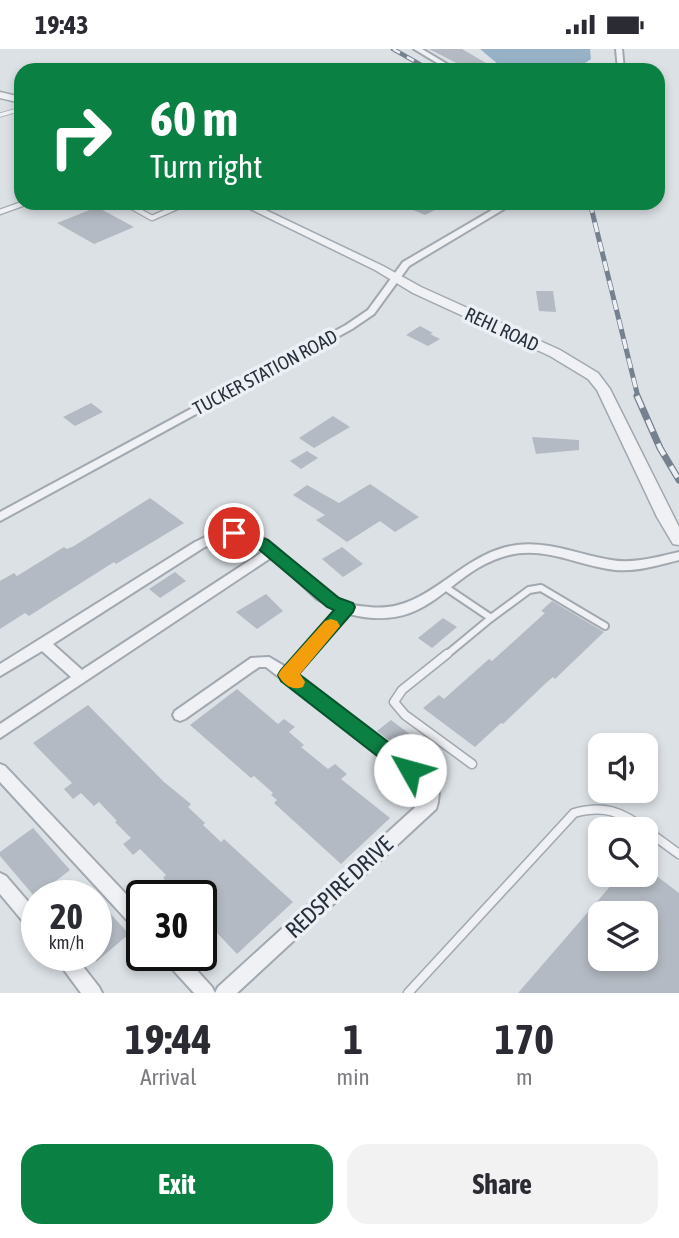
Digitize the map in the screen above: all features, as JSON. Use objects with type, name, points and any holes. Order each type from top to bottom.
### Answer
[{"type":"street","points":[[418,49],[442,63]]},
{"type":"street","name":"REHL ROAD","points":[[257,210],[555,353],[593,376],[603,389],[665,517],[679,540]]},
{"type":"street","name":"TUCKER STATION ROAD","points":[[0,517],[349,327],[371,312],[394,277],[412,259],[498,210]]},
{"type":"street","points":[[0,671],[215,537],[234,533],[262,544],[333,603],[380,613],[406,611],[473,567],[505,551],[544,550],[614,566],[639,565],[679,556]]},
{"type":"street","points":[[0,732],[271,551]]},
{"type":"street","points":[[288,675],[347,607]]},
{"type":"street","points":[[43,644],[81,678]]},
{"type":"street","name":"REDSPIRE DRIVE","points":[[180,715],[256,662],[269,662],[430,786],[430,804],[223,993]]},
{"type":"street","points":[[0,771],[126,907]]},
{"type":"street","points":[[0,881],[21,906]]},
{"type":"street","points":[[75,971],[93,993]]},
{"type":"street","points":[[186,971],[206,993]]},
{"type":"lane","points":[[138,210],[152,218],[170,210]]},
{"type":"lane","points":[[445,587],[491,618]]},
{"type":"lane","points":[[472,764],[405,715],[394,702],[402,690],[529,590],[541,588],[605,626]]},
{"type":"lane","points":[[408,993],[574,813],[598,806],[616,808],[628,817]]},
{"type":"lane","points":[[658,839],[679,854]]},
{"type":"water","points":[[480,49],[590,49],[591,59],[585,63],[497,63]]},
{"type":"building","points":[[429,49],[462,49],[486,63],[456,63]]},
{"type":"building","points":[[90,210],[103,210],[134,227],[94,244],[57,223]]},
{"type":"building","points":[[413,210],[435,210],[425,215]]},
{"type":"building","points":[[536,291],[553,291],[556,312],[539,311]]},
{"type":"building","points":[[420,326],[440,339],[428,346],[406,335]]},
{"type":"building","points":[[91,403],[103,412],[75,426],[63,417]]},
{"type":"building","points":[[333,416],[350,427],[314,448],[299,438]]},
{"type":"building","points":[[532,437],[579,440],[579,450],[536,454]]},
{"type":"building","points":[[307,451],[318,458],[301,469],[290,461]]},
{"type":"building","points":[[370,484],[419,517],[395,532],[380,521],[347,542],[316,520],[325,515],[293,495],[307,485],[339,503]]},
{"type":"building","points":[[150,498],[184,523],[116,564],[114,562],[29,616],[25,613],[0,629],[0,581],[14,573],[17,576],[64,547],[67,549],[74,546]]},
{"type":"building","points":[[342,547],[363,564],[343,577],[322,559]]},
{"type":"building","points":[[175,572],[186,581],[160,598],[149,589]]},
{"type":"building","points":[[266,594],[283,611],[257,629],[236,612]]},
{"type":"building","points":[[552,601],[604,632],[503,724],[475,747],[423,708],[439,695],[444,699],[489,659],[492,661],[545,613],[541,611]]},
{"type":"building","points":[[443,618],[457,627],[432,648],[418,638]]},
{"type":"building","points":[[237,689],[278,724],[284,719],[295,727],[289,732],[304,745],[301,747],[328,769],[335,764],[347,774],[341,779],[390,818],[341,864],[274,803],[277,800],[271,795],[273,793],[254,776],[251,778],[190,725]]},
{"type":"building","points":[[88,705],[164,782],[191,804],[188,807],[205,823],[203,825],[221,842],[224,839],[293,902],[237,954],[217,933],[217,880],[165,880],[163,878],[166,875],[140,849],[133,855],[123,844],[131,838],[99,802],[94,806],[81,793],[73,799],[64,789],[72,783],[33,743]]},
{"type":"building","points":[[391,720],[420,742],[407,754],[377,731]]},
{"type":"building","points":[[33,828],[70,870],[57,880],[21,881],[0,856],[0,852]]},
{"type":"building","points":[[658,877],[679,893],[679,993],[518,993],[588,912],[588,971],[658,971],[658,901],[598,901],[610,887],[658,887]]},
{"type":"building","points":[[112,915],[126,931],[126,937],[112,948]]},
{"type":"railway","points":[[393,49],[418,63]]},
{"type":"railway","points":[[592,210],[638,397]]},
{"type":"railway","points":[[637,396],[660,448],[679,480]]},
{"type":"slow traffic","points":[[296,682],[288,675],[331,626]]},
{"type":"route","points":[[234,533],[251,537],[262,544],[333,603],[347,607],[288,675],[410,770]]}]
